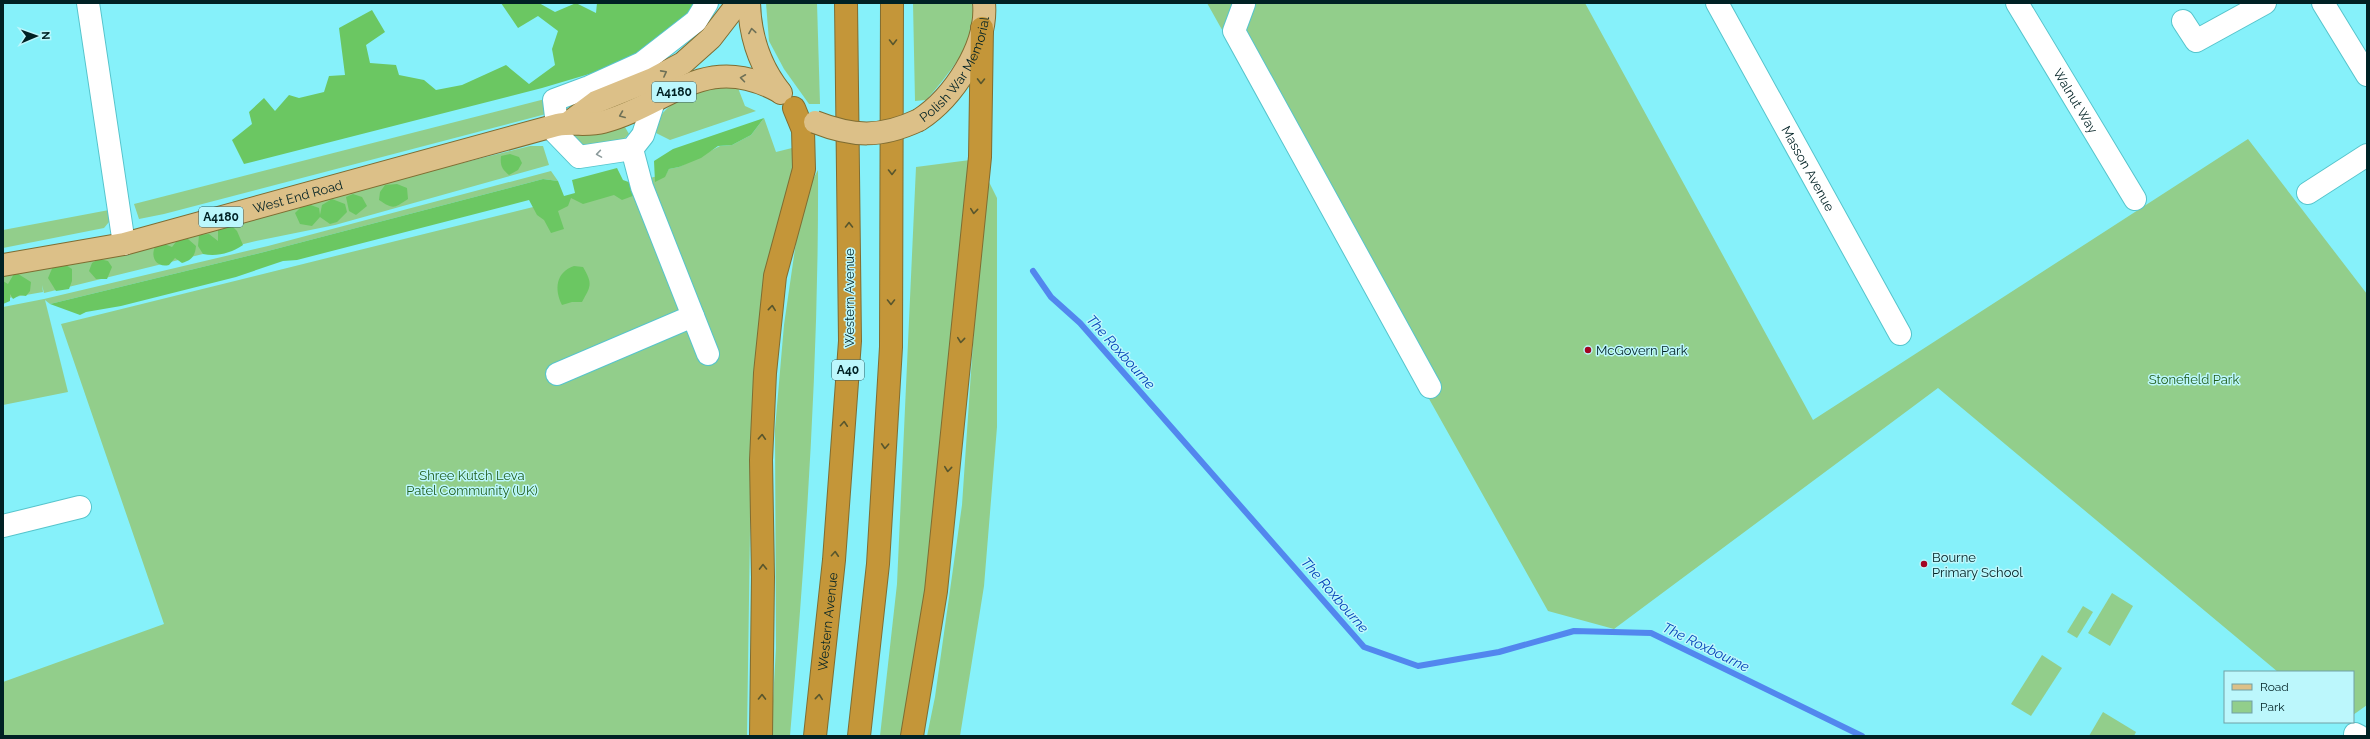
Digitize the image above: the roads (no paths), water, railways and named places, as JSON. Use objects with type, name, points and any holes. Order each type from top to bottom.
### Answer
[{"type":"highway","name":"Western Avenue","points":[[815,736],[834,560],[850,341],[846,3]]},
{"type":"highway","points":[[859,736],[878,564],[891,348],[892,3]]},
{"type":"highway","points":[[912,736],[936,590],[980,157],[984,11]]},
{"type":"highway","points":[[761,736],[763,577],[761,460],[765,374],[776,276],[804,169],[803,130],[794,108]]},
{"type":"main road","name":"West End Road","points":[[559,125],[596,102],[653,79],[683,63],[711,38],[738,3]]},
{"type":"main road","name":"Polish War Memorial","points":[[749,3],[752,36],[768,74],[780,92],[794,108],[815,122],[857,134],[900,129],[932,111],[955,86],[968,65],[984,11]]},
{"type":"main road","name":"West End Road","points":[[3,266],[124,244],[436,157],[559,125],[602,123],[694,82],[721,75],[751,79],[780,92]]},
{"type":"street","points":[[88,3],[124,244]]},
{"type":"street","points":[[654,101],[643,135],[632,149],[580,157],[559,125],[554,100],[589,87],[642,63],[696,21],[707,3]]},
{"type":"street","points":[[1245,3],[1234,31],[1430,387]]},
{"type":"street","name":"Masson Avenue","points":[[1717,3],[1900,334]]},
{"type":"street","name":"Walnut Way","points":[[2017,3],[2135,199]]},
{"type":"street","points":[[2183,21],[2196,41],[2265,3]]},
{"type":"street","points":[[2324,3],[2367,75]]},
{"type":"street","points":[[632,149],[642,186],[708,354]]},
{"type":"street","points":[[2308,193],[2367,155]]},
{"type":"street","points":[[557,374],[693,316]]},
{"type":"street","points":[[3,526],[80,507]]},
{"type":"waterway","name":"The Roxbourne","points":[[1033,271],[1051,297],[1080,323],[1364,647],[1418,666],[1499,652],[1574,631],[1651,633],[1862,736]]},
{"type":"place","name":"McGovern Park","points":[[1588,350]]},
{"type":"place","name":"Bourne Primary School","points":[[1924,564]]},
{"type":"park label","name":"Stonefield Park","points":[[2194,379]]},
{"type":"park label","name":"Shree Kutch Leva Patel Community (UK)","points":[[472,482]]}]
